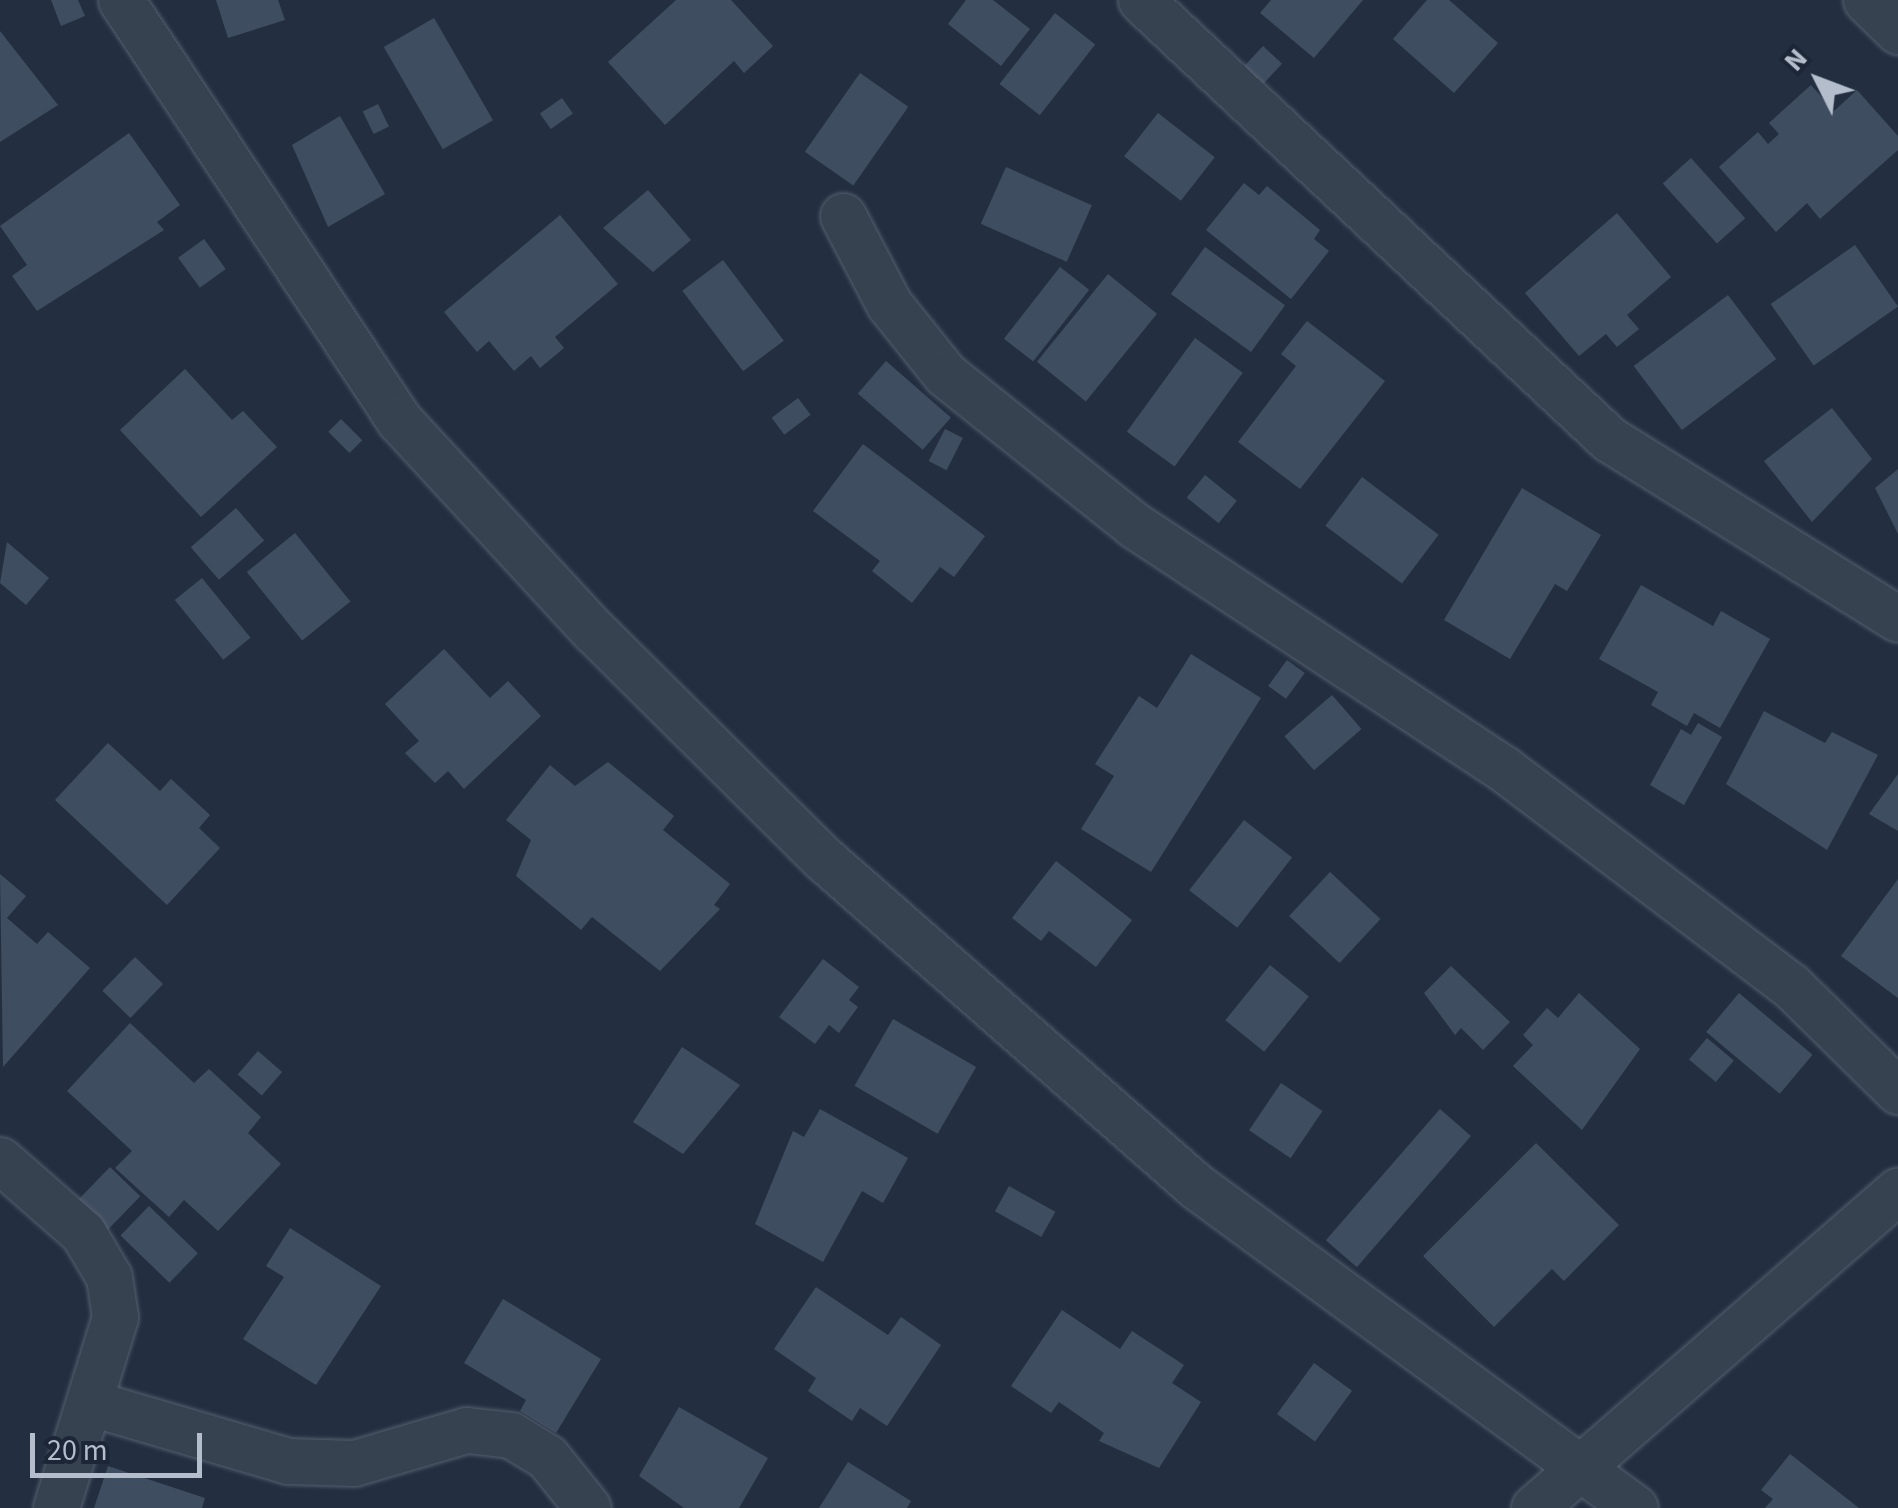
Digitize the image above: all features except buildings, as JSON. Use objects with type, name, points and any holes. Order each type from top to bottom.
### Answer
[{"type":"street","points":[[121,0],[399,420],[594,631],[825,860],[1196,1186],[1634,1508]]},
{"type":"street","points":[[1141,0],[1609,439],[1898,619]]},
{"type":"street","points":[[1866,0],[1898,31]]},
{"type":"street","points":[[843,216],[889,304],[945,374],[1134,525],[1504,768],[1790,986],[1898,1091]]},
{"type":"street","points":[[0,1160],[82,1233],[109,1277],[115,1317],[92,1403],[56,1508]]},
{"type":"street","points":[[1534,1508],[1898,1190]]},
{"type":"street","points":[[92,1403],[288,1461],[354,1463],[466,1430],[510,1435],[548,1457],[588,1508]]}]
